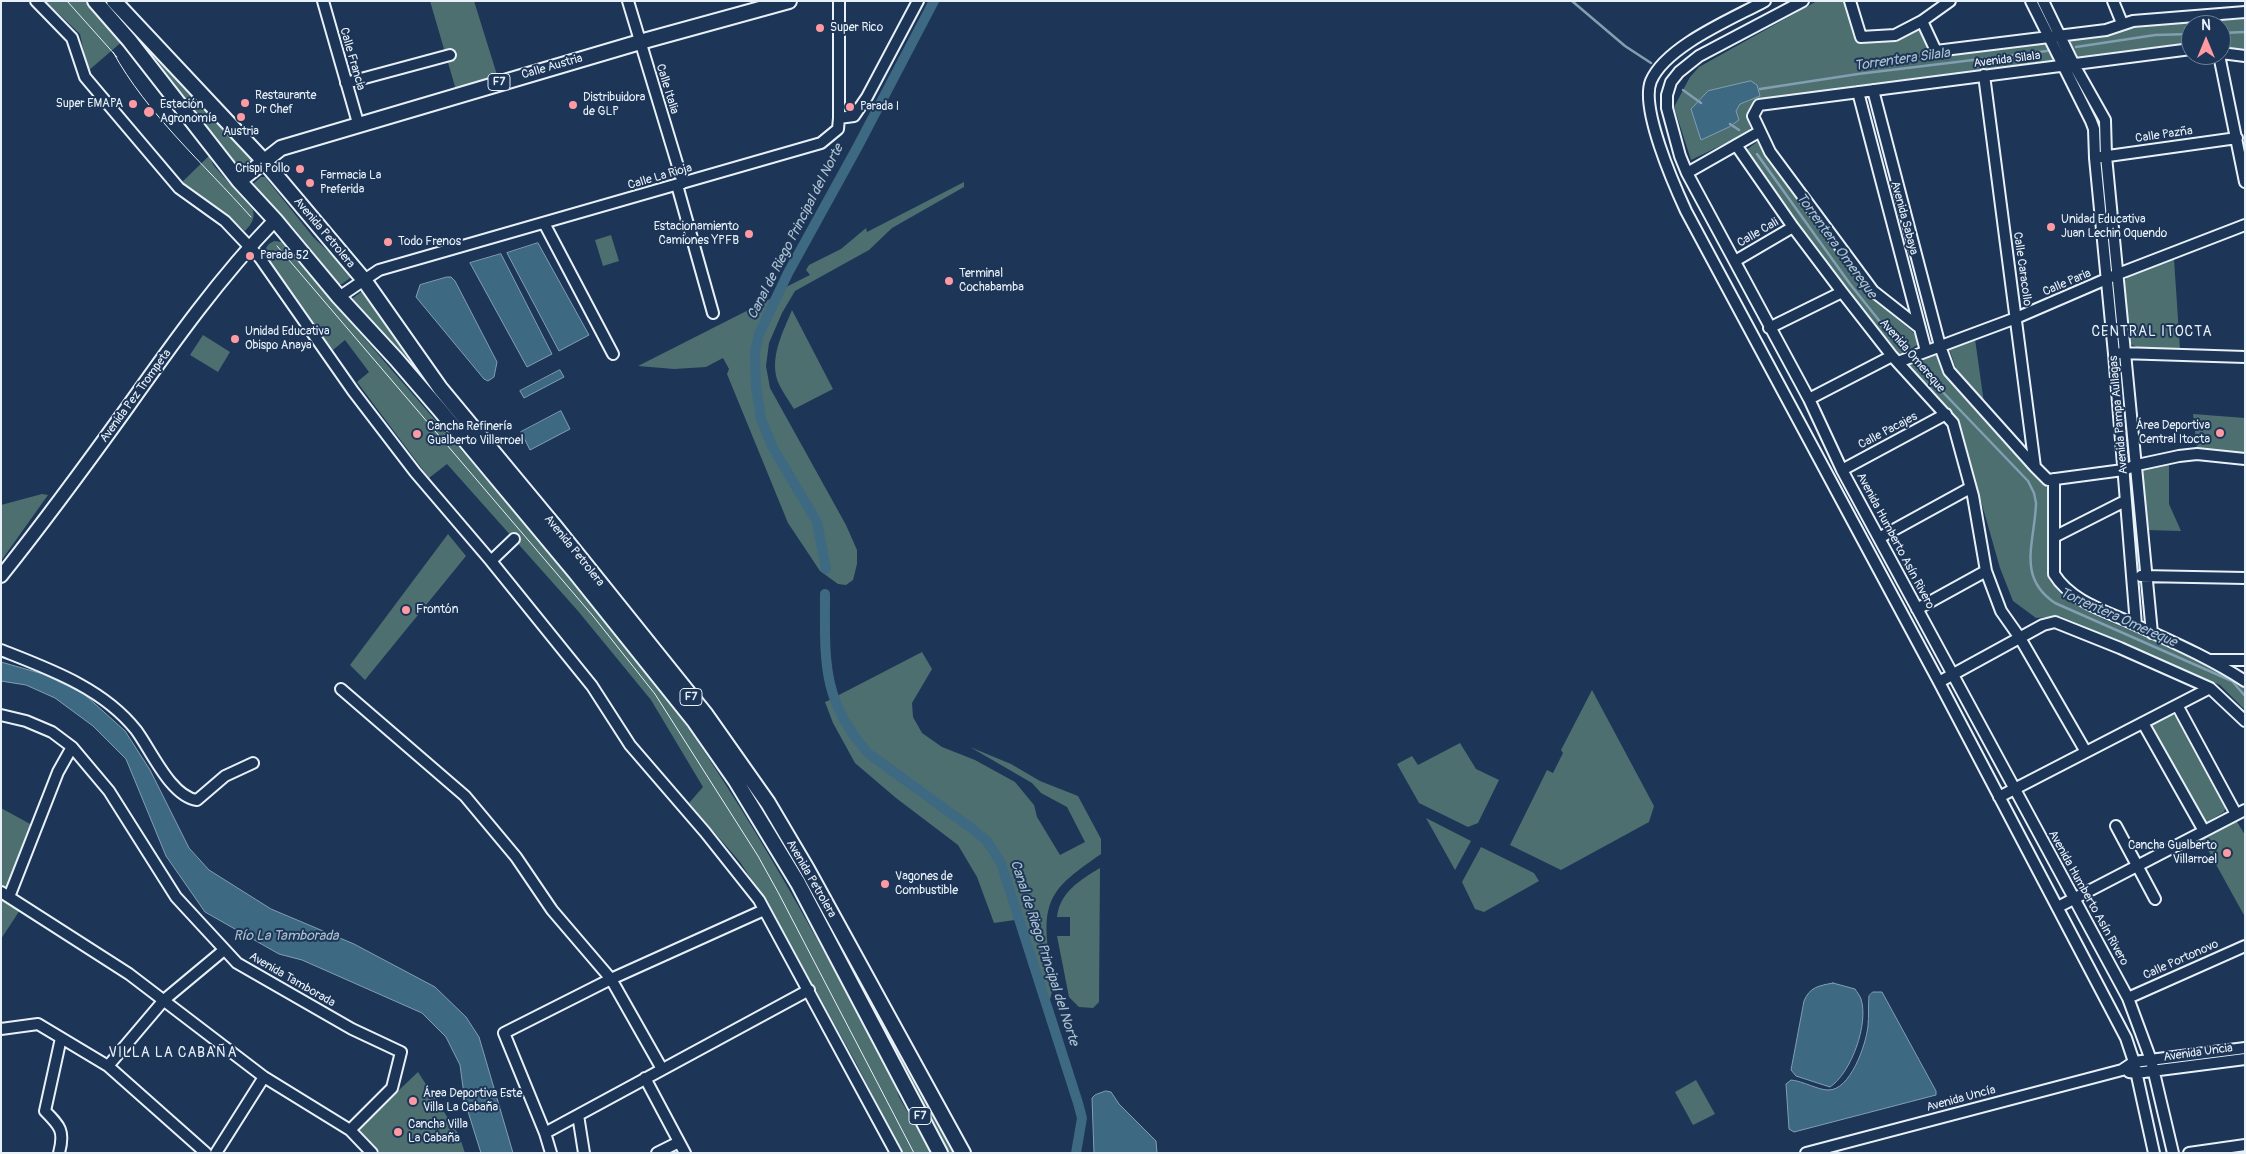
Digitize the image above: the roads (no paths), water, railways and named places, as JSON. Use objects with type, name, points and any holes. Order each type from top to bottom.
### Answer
[{"type":"highway","name":"Avenida Petrolera","points":[[95,1],[130,40],[239,180],[464,439],[635,646],[705,736],[752,805],[798,883],[940,1153]]},
{"type":"highway","name":"Avenida Petrolera","points":[[114,1],[263,160],[364,280],[440,388],[556,528],[700,708],[768,803],[807,869],[963,1153]]},
{"type":"highway","name":"Calle Austria","points":[[239,180],[280,148],[358,123],[789,1]]},
{"type":"main road","name":"Avenida Pez Trompeta","points":[[1,576],[55,508],[184,328],[249,247],[275,220]]},
{"type":"street","points":[[36,1],[72,38],[85,77],[179,188],[225,221],[260,258],[354,391],[409,464],[592,686],[630,745],[705,832],[759,900],[896,1153]]},
{"type":"street","name":"Calle Francia","points":[[323,1],[358,123]]},
{"type":"street","name":"Calle Italia","points":[[628,1],[680,184],[713,313]]},
{"type":"street","points":[[839,2],[839,118],[854,116],[867,97],[918,1]]},
{"type":"street","points":[[1765,1],[1704,34],[1686,46],[1660,67],[1652,80],[1648,92],[1650,109],[1669,174],[1723,280],[1939,682],[2126,1038],[2134,1062],[2154,1153]]},
{"type":"street","name":"Avenida Humberto Asín Rivero","points":[[1803,1],[1698,56],[1679,72],[1671,82],[1667,95],[1667,108],[1680,156],[1687,173],[1735,260],[1769,328],[1809,399],[1842,470],[1954,673],[2128,998],[2151,1060],[2173,1153]]},
{"type":"street","points":[[1850,1],[1861,37],[1895,36],[1922,21],[1950,1]]},
{"type":"street","name":"Avenida Pampa Aullagas","points":[[2031,1],[2048,36],[2105,120],[2106,156],[2137,465],[2145,576],[2152,632]]},
{"type":"street","name":"Avenida Pampa Aullagas","points":[[2043,1],[2060,36],[2069,65],[2094,129],[2136,625]]},
{"type":"street","points":[[2113,1],[2122,23]]},
{"type":"street","name":"Avenida Silala","points":[[1922,21],[1936,50],[2106,30],[2122,23],[2245,12]]},
{"type":"street","points":[[1704,34],[1714,48]]},
{"type":"street","name":"Avenida Silala","points":[[1759,132],[1753,116],[1759,106],[2181,50]]},
{"type":"street","points":[[346,83],[450,55]]},
{"type":"street","points":[[2231,55],[2245,56]]},
{"type":"street","points":[[2222,65],[2245,182]]},
{"type":"street","name":"Calle Caracollo","points":[[1984,75],[2035,467]]},
{"type":"street","name":"Avenida Sabaya","points":[[1873,90],[1940,346]]},
{"type":"street","name":"Avenida Sabaya","points":[[1858,92],[1926,351]]},
{"type":"street","name":"Calle La Rioja","points":[[339,297],[378,270],[821,143],[838,129],[839,118]]},
{"type":"street","points":[[1687,173],[1759,132]]},
{"type":"street","name":"Avenida Omereque","points":[[1759,132],[1770,152],[1873,291],[1920,328]]},
{"type":"street","name":"Calle Pazña","points":[[2095,158],[2237,138]]},
{"type":"street","name":"Avenida Omereque","points":[[1736,145],[1793,227],[1842,292],[1895,359],[1953,423],[1970,488],[1986,571],[2002,611],[2020,638],[2086,752]]},
{"type":"street","points":[[544,223],[613,354]]},
{"type":"street","name":"Calle Paria","points":[[1809,399],[1895,359],[1926,351],[2016,318],[2118,274],[2245,226]]},
{"type":"street","name":"Calle Cali","points":[[1735,260],[1793,227]]},
{"type":"street","points":[[1769,328],[1842,292]]},
{"type":"street","name":"Avenida Omereque","points":[[1940,346],[1948,371],[2035,467],[2051,479]]},
{"type":"street","points":[[2114,354],[2126,352],[2245,357]]},
{"type":"street","name":"Calle Pacajes","points":[[1842,470],[1946,414]]},
{"type":"street","points":[[2245,459],[2197,454],[2137,465],[2123,470],[2051,479],[2054,574],[2060,583],[2092,606],[2211,660],[2245,681]]},
{"type":"street","points":[[1880,538],[1970,488]]},
{"type":"street","points":[[2054,537],[2125,501]]},
{"type":"street","points":[[491,562],[514,539]]},
{"type":"street","points":[[1917,609],[1986,571]]},
{"type":"street","points":[[2132,576],[2245,578]]},
{"type":"street","points":[[1939,682],[2043,625],[2055,622],[2120,648],[2210,688],[2245,721]]},
{"type":"street","points":[[1,650],[57,672],[105,701],[135,728],[172,784],[187,799],[197,800],[225,776],[253,763]]},
{"type":"street","points":[[2211,660],[2245,660]]},
{"type":"street","points":[[340,688],[465,796],[516,856],[552,910],[611,979],[662,1069]]},
{"type":"street","points":[[1999,797],[2210,688]]},
{"type":"street","points":[[2058,907],[2240,812],[2177,705]]},
{"type":"street","name":"Avenida Tamborada","points":[[1,715],[26,721],[52,732],[72,747],[110,791],[176,897],[224,950],[245,967],[352,1029],[401,1052],[392,1088],[350,1130]]},
{"type":"street","points":[[2143,723],[2204,831]]},
{"type":"street","points":[[72,747],[58,772],[5,894],[93,949],[164,1000],[264,1077],[350,1130],[372,1153]]},
{"type":"street","points":[[2116,826],[2156,899]]},
{"type":"street","points":[[551,1153],[545,1133],[504,1033],[611,979],[764,910]]},
{"type":"street","name":"Calle Portonovo","points":[[2128,998],[2245,946]]},
{"type":"street","points":[[108,1066],[164,1000],[224,950]]},
{"type":"street","points":[[545,1133],[809,990]]},
{"type":"street","points":[[1,1029],[38,1024],[108,1066],[206,1153]]},
{"type":"street","points":[[59,1153],[62,1141],[61,1133],[58,1125],[45,1111],[61,1038]]},
{"type":"street","name":"Avenida Uncía","points":[[1806,1153],[2122,1070],[2134,1062],[2245,1048]]},
{"type":"street","name":"Avenida Uncia","points":[[2154,1071],[2245,1059]]},
{"type":"street","name":"Avenida Uncía","points":[[2122,1070],[2136,1073],[2154,1071]]},
{"type":"street","points":[[216,1153],[264,1077]]},
{"type":"street","points":[[645,1078],[685,1153]]},
{"type":"street","points":[[578,1115],[584,1153]]},
{"type":"street","points":[[657,1153],[679,1142]]},
{"type":"street","points":[[2189,1153],[2245,1144]]},
{"type":"water","points":[[1751,81],[1757,85],[1760,96],[1740,104],[1736,111],[1739,120],[1729,127],[1701,140],[1691,109],[1708,91]]},
{"type":"water","points":[[538,243],[589,335],[559,351],[507,253]]},
{"type":"water","points":[[501,254],[552,354],[527,367],[470,263]]},
{"type":"water","points":[[451,277],[455,281],[497,362],[494,377],[488,381],[484,379],[416,297],[420,285]]},
{"type":"water","points":[[560,370],[564,377],[524,398],[520,391]]},
{"type":"water","points":[[561,411],[570,429],[530,450],[521,432]]},
{"type":"water","name":"Río La Tamborada","points":[[1,662],[43,674],[84,694],[125,731],[150,770],[189,848],[209,870],[271,909],[354,944],[435,987],[466,1017],[479,1037],[513,1153],[481,1153],[465,1102],[460,1065],[446,1037],[422,1013],[302,960],[279,954],[205,912],[166,856],[126,759],[93,726],[55,698],[26,685],[1,681]]},
{"type":"water","points":[[1833,983],[1855,989],[1861,999],[1863,1009],[1860,1034],[1851,1060],[1838,1080],[1830,1087],[1796,1076],[1791,1070],[1804,1001],[1815,988]]},
{"type":"water","points":[[1873,992],[1882,992],[1936,1091],[1936,1095],[1794,1132],[1789,1129],[1786,1084],[1791,1080],[1828,1090],[1836,1088],[1843,1083],[1855,1066],[1864,1044],[1868,1026],[1869,996]]},
{"type":"water","points":[[1106,1091],[1111,1092],[1119,1104],[1156,1141],[1157,1153],[1094,1153],[1092,1098]]},
{"type":"waterway","name":"Canal de Riego Principal del Norte","points":[[826,569],[817,522],[773,448],[761,419],[756,386],[755,352],[759,334],[788,273],[858,146],[934,1]]},
{"type":"waterway","points":[[1572,1],[1625,46],[1651,63]]},
{"type":"waterway","name":"Torrentera Silala","points":[[2231,33],[2245,32]]},
{"type":"waterway","name":"Torrentera Silala","points":[[2076,47],[2155,35],[2181,34]]},
{"type":"waterway","name":"Torrentera Silala","points":[[1760,89],[1858,74],[2047,51]]},
{"type":"waterway","points":[[1683,90],[1701,103]]},
{"type":"waterway","name":"Torrentera Omereque","points":[[1730,124],[1739,130]]},
{"type":"waterway","name":"Torrentera Omereque","points":[[1757,154],[1850,284],[1901,348]]},
{"type":"waterway","name":"Torrentera Omereque","points":[[1915,363],[2028,481],[2034,493],[2036,503],[2030,558],[2035,582],[2043,593],[2055,603],[2232,681],[2245,696]]},
{"type":"waterway","name":"Canal de Riego Principal del Norte","points":[[825,594],[825,639],[829,679],[842,716],[853,735],[869,754],[987,841],[1001,863],[1082,1118],[1076,1153]]},
{"type":"tram line","points":[[67,1],[117,57]]},
{"type":"tram line","points":[[113,52],[127,75],[159,117],[251,217]]},
{"type":"tram line","points":[[277,246],[593,616],[655,694],[758,856],[914,1153]]},
{"type":"place","name":"Super Rico","points":[[820,28]]},
{"type":"place","name":"Restaurante Dr Chef","points":[[245,103]]},
{"type":"place","name":"Super EMAPA","points":[[133,104]]},
{"type":"place","name":"Distribuidora de GLP","points":[[573,105]]},
{"type":"place","name":"Parada I","points":[[850,107]]},
{"type":"place","name":"Estación Agronomía","points":[[149,112]]},
{"type":"place","name":"Austria","points":[[241,117]]},
{"type":"place","name":"Crispi Pollo","points":[[300,169]]},
{"type":"place","name":"Farmacia La Preferida","points":[[310,183]]},
{"type":"place","name":"Unidad Educativa Juan Lechin Oquendo","points":[[2051,227]]},
{"type":"place","name":"Estacionamiento Camiones YPFB","points":[[749,234]]},
{"type":"place","name":"Todo Frenos","points":[[388,242]]},
{"type":"place","name":"Parada 52","points":[[250,256]]},
{"type":"place","name":"Terminal Cochabamba","points":[[949,281]]},
{"type":"place","name":"Unidad Educativa Obispo Anaya","points":[[235,339]]},
{"type":"place","name":"Área Deportiva Central Itocta","points":[[2220,433]]},
{"type":"place","name":"Cancha Refinería Gualberto Villarroel","points":[[417,434]]},
{"type":"place","name":"Frontón","points":[[406,610]]},
{"type":"place","name":"Cancha Gualberto Villarroel","points":[[2227,853]]},
{"type":"place","name":"Vagones de Combustible","points":[[885,884]]},
{"type":"place","name":"Área Deportiva Este Villa La Cabaña","points":[[413,1101]]},
{"type":"place","name":"Cancha Villa La Cabaña","points":[[398,1132]]},
{"type":"district","name":"CENTRAL ITOCTA","points":[[2152,332]]},
{"type":"district","name":"VILLA LA CABAÑA","points":[[173,1053]]}]
